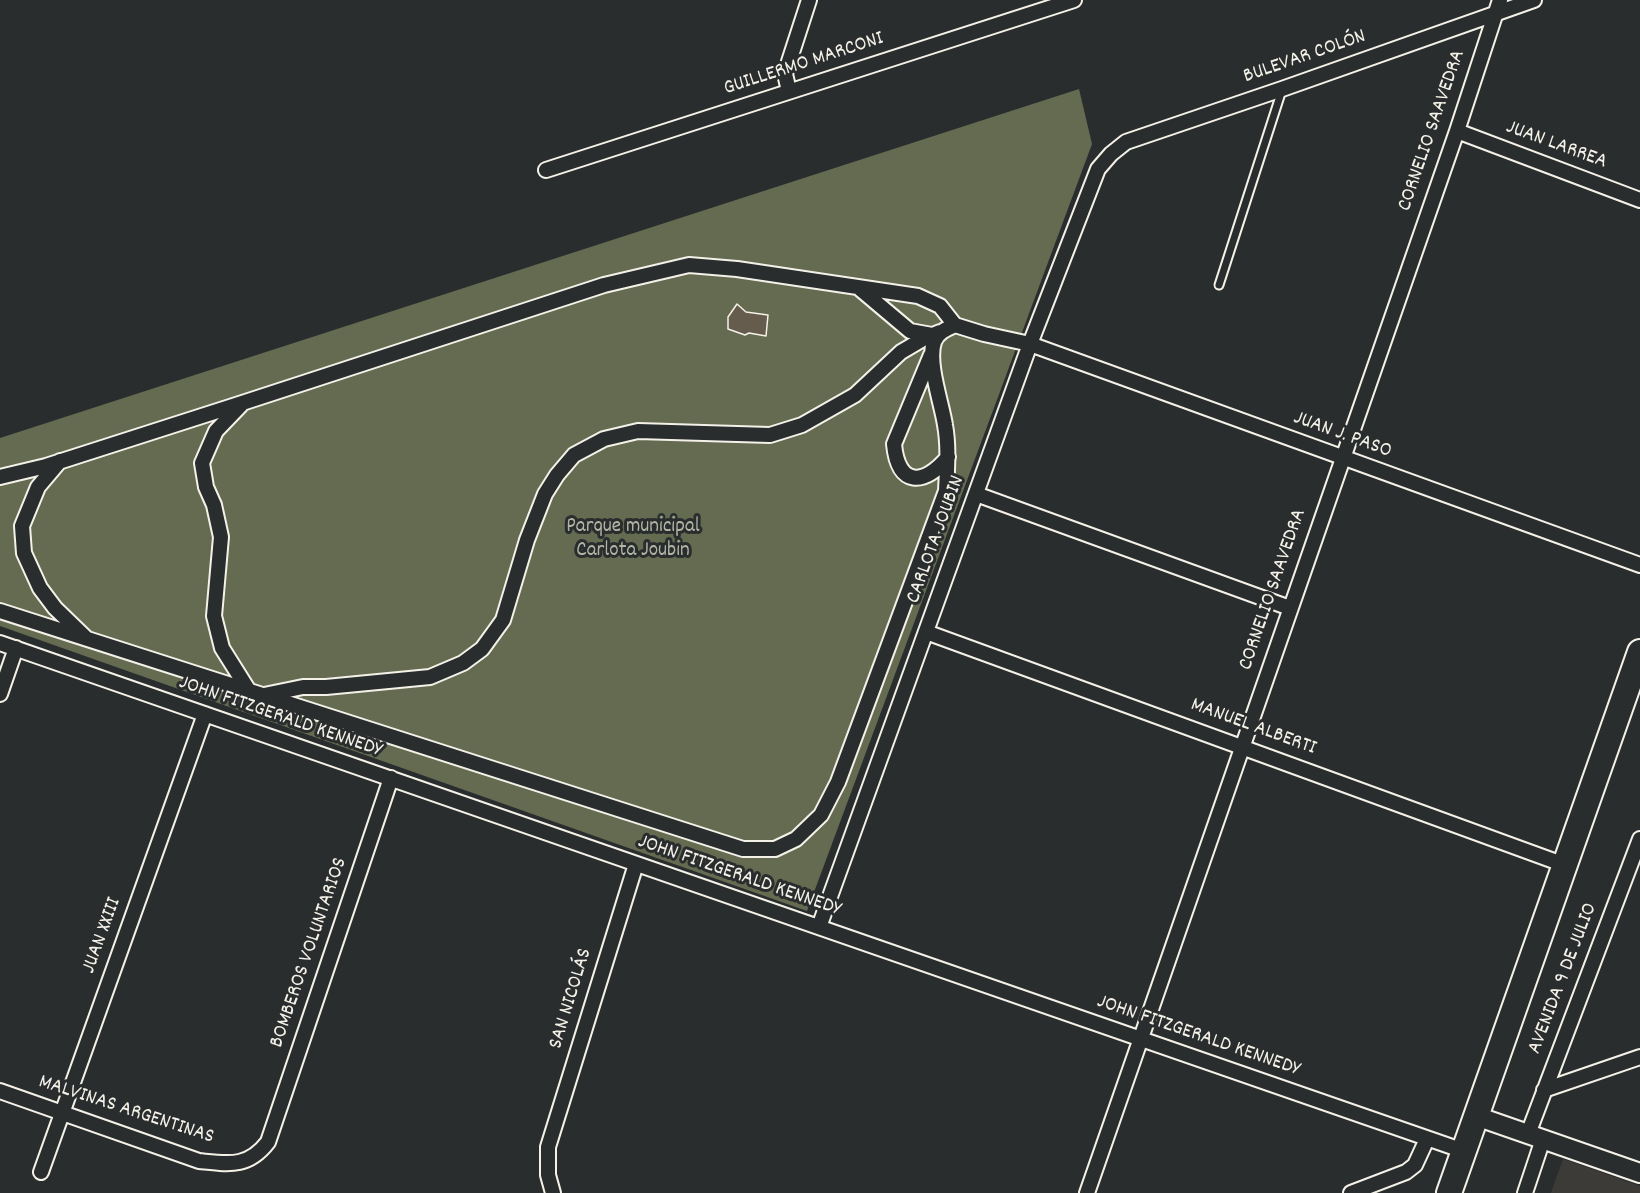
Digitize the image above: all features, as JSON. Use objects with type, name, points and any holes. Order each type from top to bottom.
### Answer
[{"type":"highway","points":[[1449,1193],[1640,652]]},
{"type":"street","points":[[789,92],[785,74],[809,0]]},
{"type":"street","name":"GUILLERMO MARCONI","points":[[546,170],[1074,0]]},
{"type":"street","name":"BULEVAR COLÓN","points":[[1098,169],[1126,142],[1282,89],[1497,6],[1534,0]]},
{"type":"street","name":"CORNELIO SAAVEDRA","points":[[1087,1193],[1457,132],[1497,6]]},
{"type":"street","name":"JUAN LARREA","points":[[1457,132],[1640,200]]},
{"type":"street","name":"CARLOTA JOUBIN","points":[[819,927],[1030,344],[1098,169]]},
{"type":"street","points":[[0,477],[60,461],[243,403],[603,285],[689,265],[737,269],[918,296],[940,306],[943,331]]},
{"type":"street","name":"JUAN J. PASO","points":[[857,286],[910,331],[984,334],[1030,344],[1640,565]]},
{"type":"street","points":[[943,331],[934,340],[932,353],[894,444],[900,471],[910,477],[924,476],[936,471],[948,457]]},
{"type":"street","points":[[255,693],[430,677],[463,663],[482,649],[503,620],[524,550],[545,494],[556,475],[574,455],[604,439],[638,430],[770,435],[802,426],[855,395],[901,352],[943,331]]},
{"type":"street","points":[[0,611],[743,849],[775,849],[796,839],[821,815],[838,782],[946,491],[948,457],[945,426],[932,353]]},
{"type":"street","points":[[243,403],[216,431],[202,463],[206,487],[214,505],[221,537],[214,616],[222,648],[255,693]]},
{"type":"street","points":[[60,461],[38,487],[22,526],[24,553],[40,588],[55,608],[87,639]]},
{"type":"street","points":[[976,494],[1290,608]]},
{"type":"street","name":"MANUEL ALBERTI","points":[[926,632],[1565,865]]},
{"type":"street","name":"JOHN FITZGERALD KENNEDY","points":[[0,643],[1464,1152]]},
{"type":"street","points":[[0,694],[16,648]]},
{"type":"street","name":"JUAN XXIII","points":[[41,1172],[205,714]]},
{"type":"street","name":"BOMBEROS VOLUNTARIOS","points":[[268,1142],[391,778]]},
{"type":"street","name":"AVENIDA 9 DE JULIO","points":[[1525,1193],[1544,1090],[1640,839]]},
{"type":"street","name":"SAN NICOLÁS","points":[[553,1193],[548,1175],[548,1147],[636,864]]},
{"type":"street","points":[[1544,1090],[1640,1057]]},
{"type":"street","name":"MALVINAS ARGENTINAS","points":[[0,1091],[199,1161],[225,1164],[249,1160],[259,1154],[268,1142]]},
{"type":"street","points":[[1476,1116],[1640,1173]]},
{"type":"street","points":[[1351,1193],[1406,1172],[1415,1165],[1427,1139]]},
{"type":"lane","points":[[1218,285],[1282,89]]},
{"type":"shaded area","points":[[1563,1159],[1640,1186],[1640,1193],[1551,1193]]},
{"type":"green space","name":"Parque municipal Carlota Joubin","points":[[1079,89],[1092,144],[807,911],[0,626],[0,438]]},
{"type":"building","points":[[737,304],[746,312],[768,315],[766,336],[749,333],[745,335],[728,329],[728,317]]}]
